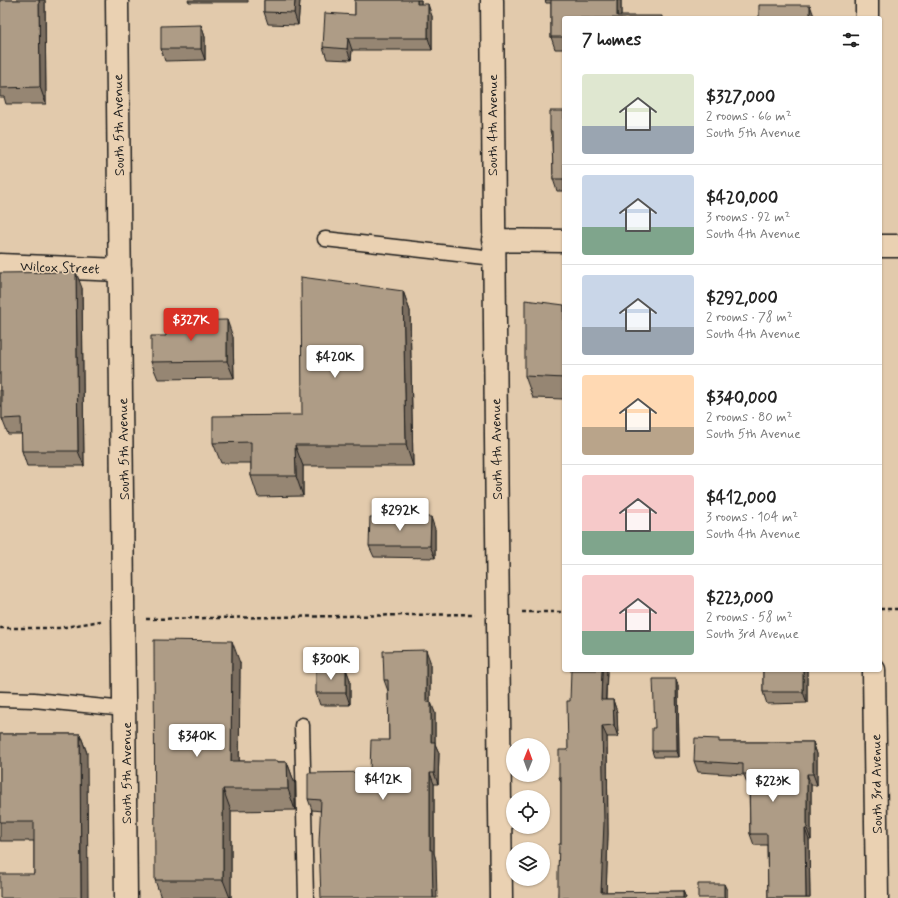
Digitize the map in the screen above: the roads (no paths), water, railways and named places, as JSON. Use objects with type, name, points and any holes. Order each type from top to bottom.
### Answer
[{"type":"street","name":"South 5th Avenue","points":[[117,0],[126,898]]},
{"type":"street","name":"South 4th Avenue","points":[[492,0],[493,249],[499,605],[501,898]]},
{"type":"street","points":[[866,0],[867,16]]},
{"type":"street","points":[[493,249],[562,241]]},
{"type":"street","points":[[882,246],[898,246]]},
{"type":"street","name":"Wilcox Street","points":[[0,265],[120,270]]},
{"type":"street","name":"South 3rd Avenue","points":[[874,672],[877,898]]},
{"type":"lane","points":[[325,239],[493,249]]},
{"type":"lane","points":[[0,699],[34,700],[125,709]]},
{"type":"lane","points":[[302,725],[306,898]]}]
